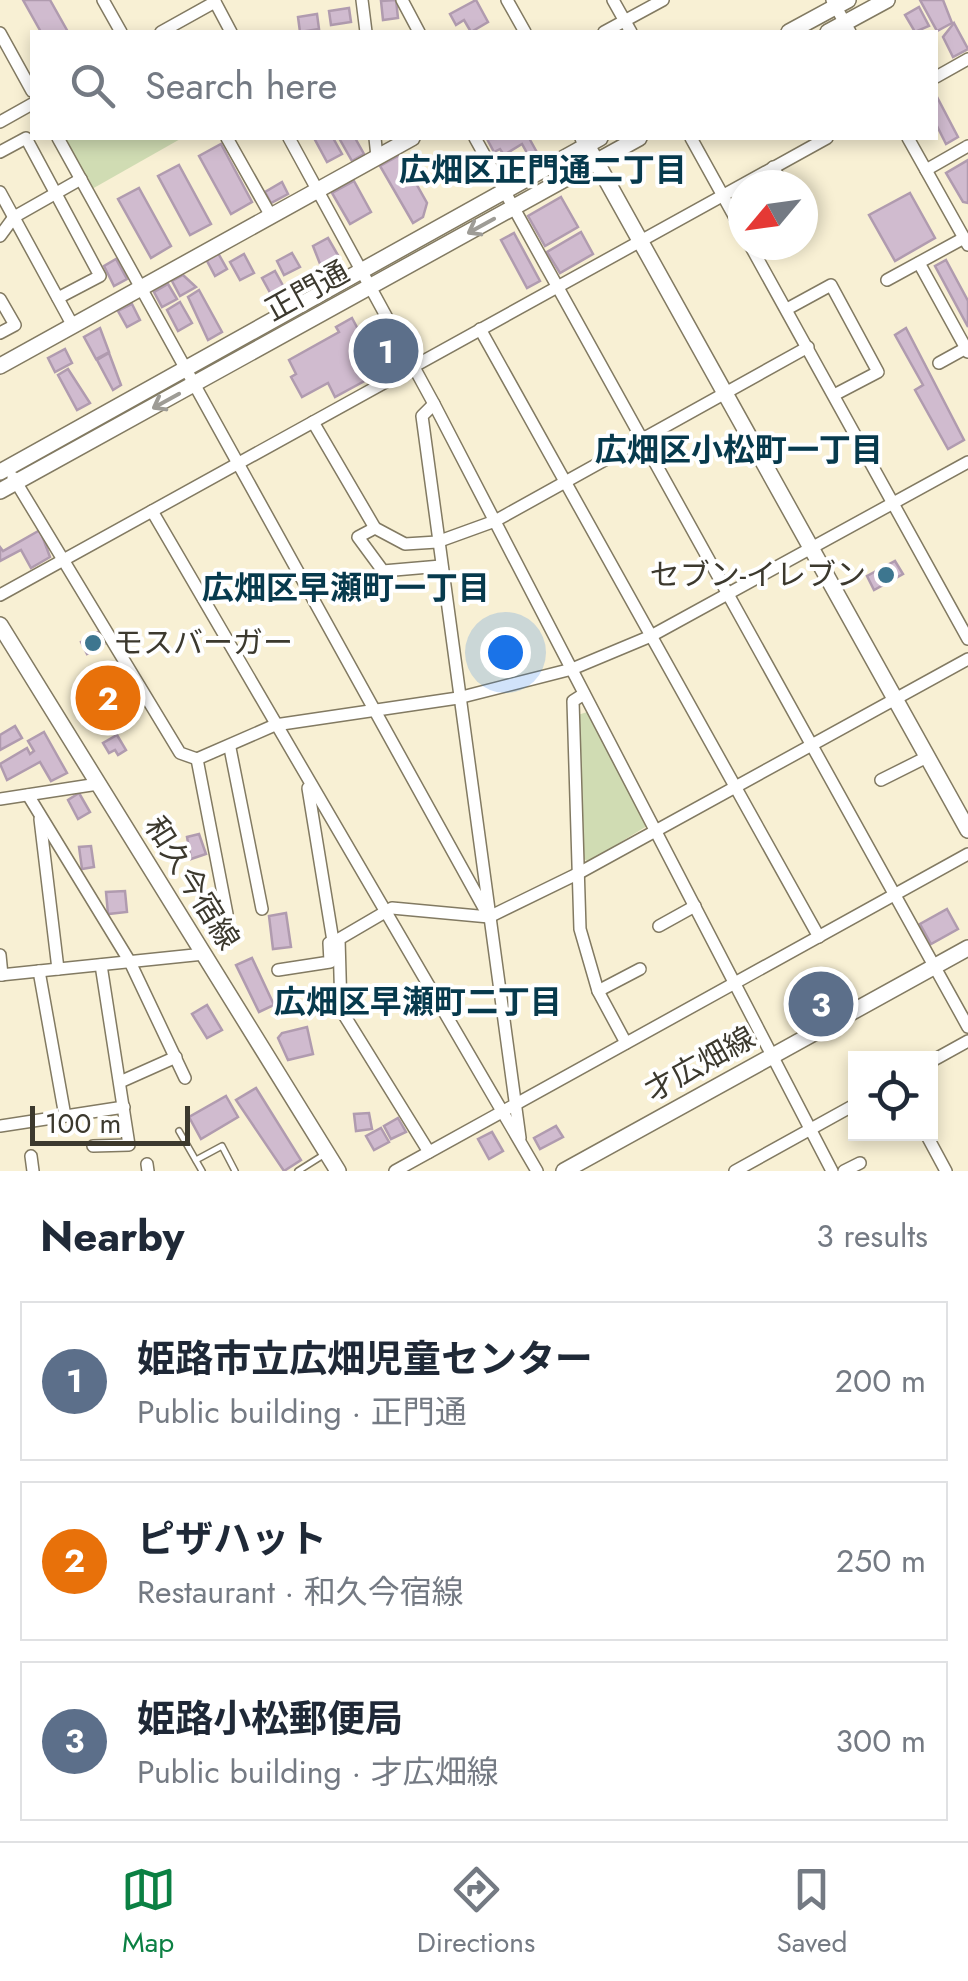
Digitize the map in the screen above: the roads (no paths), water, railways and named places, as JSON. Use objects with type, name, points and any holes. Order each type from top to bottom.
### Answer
[{"type":"street","points":[[103,0],[121,30]]},
{"type":"street","points":[[362,0],[366,30]]},
{"type":"street","points":[[402,0],[418,30]]},
{"type":"street","points":[[507,0],[524,30]]},
{"type":"street","points":[[613,0],[628,27],[663,0]]},
{"type":"street","points":[[792,30],[838,2],[847,28],[887,0]]},
{"type":"street","points":[[164,30],[214,1],[231,30]]},
{"type":"street","points":[[0,33],[30,87]]},
{"type":"street","points":[[938,76],[968,59]]},
{"type":"street","points":[[0,122],[30,105]]},
{"type":"street","points":[[0,152],[26,138],[100,276],[58,298]]},
{"type":"street","points":[[59,140],[489,917]]},
{"type":"street","points":[[228,140],[271,216]]},
{"type":"street","points":[[290,140],[434,404],[832,1171]]},
{"type":"street","points":[[375,140],[377,157]]},
{"type":"street","points":[[0,366],[408,140]]},
{"type":"street","points":[[477,140],[968,1026]]},
{"type":"street","points":[[590,140],[596,161],[968,830]]},
{"type":"street","name":"正門通","points":[[0,491],[6,469],[590,140]]},
{"type":"street","name":"正門通","points":[[6,469],[195,385],[635,140]]},
{"type":"street","points":[[691,140],[728,206]]},
{"type":"street","points":[[0,595],[823,140]]},
{"type":"street","points":[[888,280],[966,241],[909,140]]},
{"type":"street","points":[[926,170],[968,146]]},
{"type":"street","points":[[0,236],[14,217],[81,179]]},
{"type":"street","points":[[0,192],[73,326]]},
{"type":"street","points":[[759,260],[893,503],[962,616],[968,639]]},
{"type":"street","points":[[918,263],[967,349],[939,363]]},
{"type":"street","points":[[787,309],[831,286],[878,372],[834,396]]},
{"type":"street","points":[[0,299],[14,325],[0,333]]},
{"type":"street","points":[[480,329],[819,936]]},
{"type":"street","points":[[313,422],[375,528],[405,544],[437,542],[495,521],[808,347]]},
{"type":"street","points":[[434,404],[422,416],[521,1142]]},
{"type":"street","points":[[6,469],[180,753],[197,759],[230,748],[275,725],[458,698],[572,669],[652,636],[968,462]]},
{"type":"street","points":[[152,512],[382,912],[537,1171]]},
{"type":"street","points":[[375,528],[358,538],[383,571],[440,566]]},
{"type":"street","name":"和久今宿線","points":[[0,625],[338,1171]]},
{"type":"street","points":[[278,970],[330,962],[329,943],[392,908],[489,917],[579,873],[968,659]]},
{"type":"street","points":[[584,694],[573,701],[580,929],[598,991],[626,1043]]},
{"type":"street","points":[[230,748],[262,909]]},
{"type":"street","points":[[881,780],[927,757]]},
{"type":"street","points":[[197,759],[227,914]]},
{"type":"street","points":[[306,779],[336,940],[341,1010],[430,1152]]},
{"type":"street","points":[[1,798],[98,784]]},
{"type":"street","points":[[28,794],[130,962],[185,1078]]},
{"type":"street","points":[[40,814],[58,969]]},
{"type":"street","points":[[395,1171],[968,854]]},
{"type":"street","points":[[660,926],[695,906]]},
{"type":"street","name":"才広畑線","points":[[564,1171],[968,948]]},
{"type":"street","points":[[0,956],[1,975],[204,954]]},
{"type":"street","points":[[93,1146],[129,1145],[100,965]]},
{"type":"street","points":[[598,991],[640,968]]},
{"type":"street","points":[[39,971],[65,1116]]},
{"type":"street","points":[[938,1058],[968,1041]]},
{"type":"street","points":[[120,1082],[176,1057]]},
{"type":"street","points":[[0,1126],[124,1107]]},
{"type":"street","points":[[735,1171],[848,1108]]},
{"type":"street","points":[[930,1141],[946,1171]]},
{"type":"street","points":[[31,1156],[33,1171]]},
{"type":"street","points":[[844,1171],[860,1162]]},
{"type":"lane","points":[[180,1131],[202,1171]]},
{"type":"lane","points":[[196,1160],[222,1146],[236,1171]]},
{"type":"lane","points":[[298,1171],[326,1153]]},
{"type":"place","name":"姫路市立広畑児童センター","points":[[386,351]]},
{"type":"place","name":"セブン-イレブン","points":[[886,575]]},
{"type":"place","name":"モスバーガー","points":[[93,643]]},
{"type":"place","name":"ピザハット","points":[[108,698]]},
{"type":"place","name":"姫路小松郵便局","points":[[821,1004]]},
{"type":"district","name":"広畑区正門通二丁目","points":[[543,170]]},
{"type":"district","name":"広畑区小松町一丁目","points":[[739,450]]},
{"type":"district","name":"広畑区早瀬町一丁目","points":[[346,588]]},
{"type":"district","name":"広畑区早瀬町二丁目","points":[[418,1002]]}]
